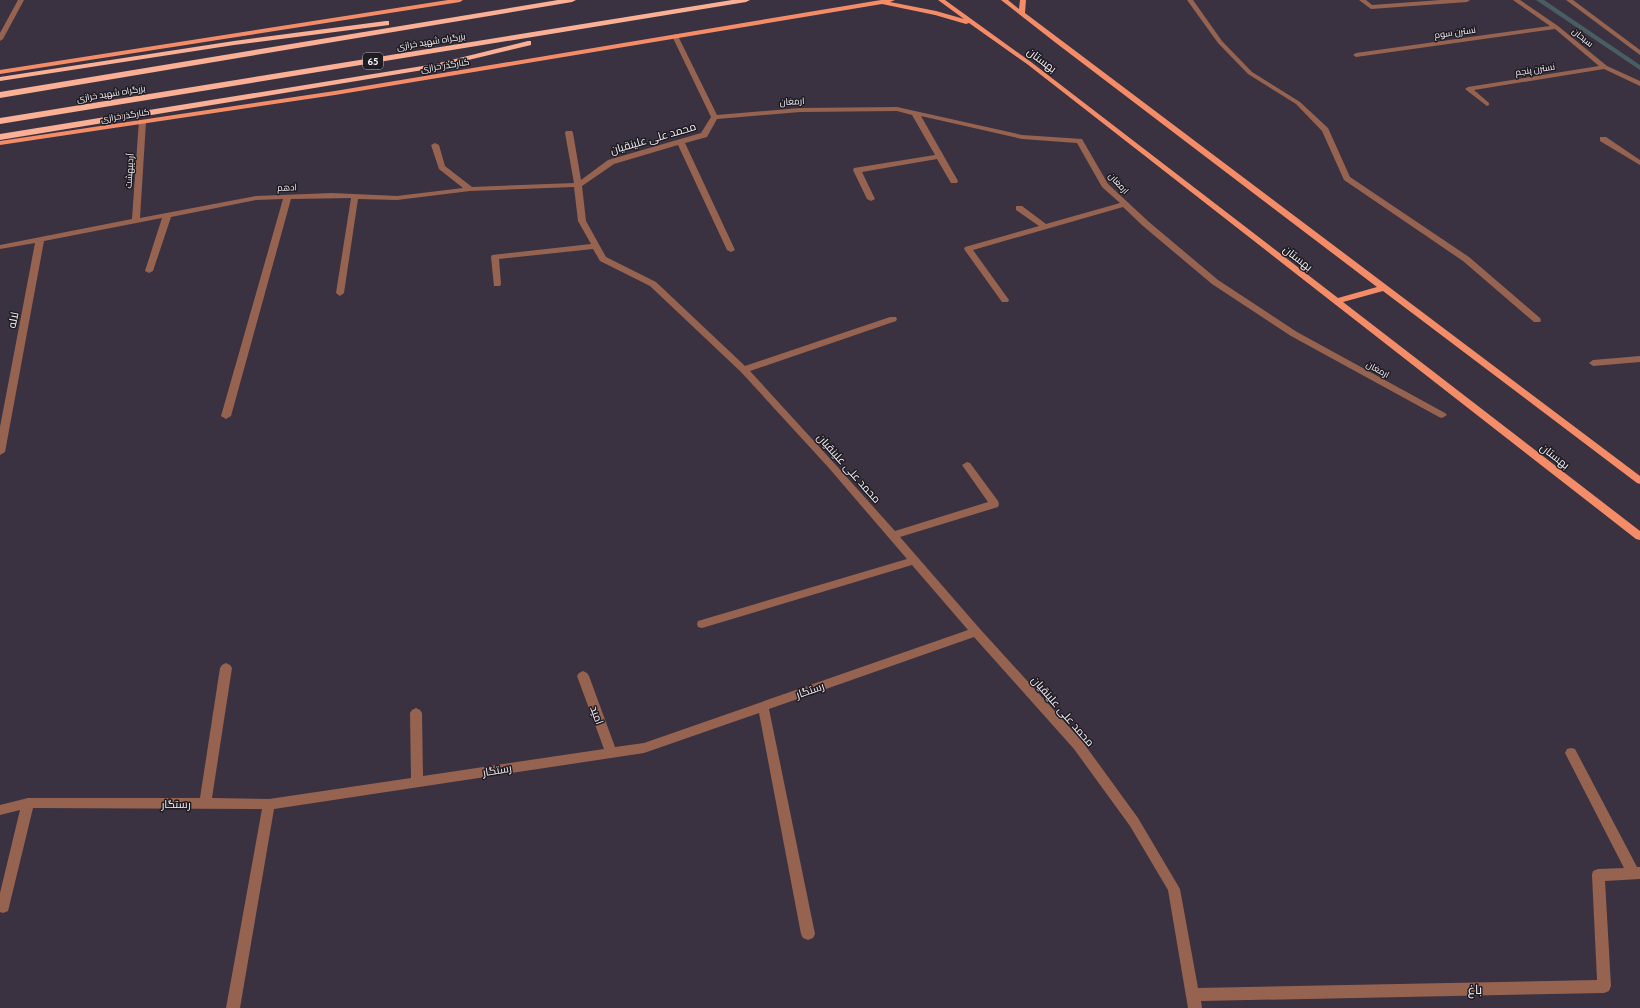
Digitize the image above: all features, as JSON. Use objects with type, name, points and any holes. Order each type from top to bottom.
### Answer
[{"type":"highway","points":[[0,78],[242,42],[567,0]]},
{"type":"highway","name":"بزرگراه شهید خرازی","points":[[0,96],[572,0]]},
{"type":"highway","name":"بزرگراه شهید خرازی","points":[[0,121],[746,0]]},
{"type":"highway","points":[[0,137],[435,66],[606,23]]},
{"type":"main road","points":[[0,72],[460,0]]},
{"type":"main road","name":"کنارگذر خرازی","points":[[0,143],[335,93],[892,0]]},
{"type":"main road","name":"بهستان","points":[[941,0],[1041,73],[1640,536]]},
{"type":"main road","points":[[1004,0],[1640,481]]},
{"type":"main road","points":[[1022,14],[1023,0]]},
{"type":"main road","points":[[880,2],[936,13],[977,27]]},
{"type":"main road","points":[[1336,301],[1384,288]]},
{"type":"street","points":[[0,39],[21,0]]},
{"type":"street","points":[[1190,0],[1220,42],[1250,73],[1298,103],[1325,130],[1347,178],[1466,259],[1537,320]]},
{"type":"street","points":[[1362,0],[1371,7],[1467,0]]},
{"type":"street","name":"سبحان","points":[[1516,0],[1556,27],[1605,67],[1640,84]]},
{"type":"street","points":[[1569,0],[1638,51]]},
{"type":"street","name":"نسترن سوم","points":[[1356,55],[1556,27]]},
{"type":"street","points":[[675,36],[715,117]]},
{"type":"street","name":"نسترن پنجم","points":[[1487,104],[1468,89],[1605,67]]},
{"type":"street","name":"ارمغان","points":[[715,117],[800,110],[897,110],[1022,137],[1079,141],[1105,185],[1215,282],[1294,334],[1442,415]]},
{"type":"street","points":[[916,113],[954,181]]},
{"type":"street","name":"محمد علی علینقیان","points":[[715,117],[704,135],[611,162],[578,185],[582,222],[602,259],[653,284],[744,370],[831,465],[976,632],[1078,745],[1134,822],[1174,888],[1195,1008]]},
{"type":"street","name":"اُردیبهشت","points":[[136,222],[142,122]]},
{"type":"street","points":[[569,133],[578,185]]},
{"type":"street","points":[[1603,139],[1640,163]]},
{"type":"street","points":[[680,141],[731,250]]},
{"type":"street","points":[[435,145],[442,167],[470,189]]},
{"type":"street","points":[[871,199],[856,170],[940,156]]},
{"type":"street","name":"ادهم","points":[[0,247],[256,198],[355,196],[397,198],[470,189],[578,185]]},
{"type":"street","points":[[340,293],[355,196]]},
{"type":"street","points":[[226,416],[288,197]]},
{"type":"street","points":[[1005,300],[968,249],[1125,204]]},
{"type":"street","points":[[1019,208],[1045,227]]},
{"type":"street","points":[[149,271],[167,216]]},
{"type":"street","name":"لاله","points":[[0,452],[40,240]]},
{"type":"street","points":[[497,284],[495,257],[596,246]]},
{"type":"street","points":[[744,370],[893,320]]},
{"type":"street","points":[[1593,363],[1640,359]]},
{"type":"street","points":[[892,536],[994,504],[967,465]]},
{"type":"street","points":[[702,624],[914,561]]},
{"type":"street","name":"رستگار","points":[[0,810],[28,804],[268,804],[644,748],[976,632]]},
{"type":"street","points":[[205,804],[226,668]]},
{"type":"street","name":"امید","points":[[583,676],[611,753]]},
{"type":"street","points":[[764,706],[808,934]]},
{"type":"street","points":[[416,712],[417,782]]},
{"type":"street","points":[[1571,753],[1636,873]]},
{"type":"street","points":[[4,907],[28,804]]},
{"type":"street","points":[[233,1008],[268,804]]},
{"type":"street","name":"باغ","points":[[1192,995],[1604,986],[1598,875],[1636,873]]},
{"type":"waterway","points":[[1539,0],[1640,68]]}]
